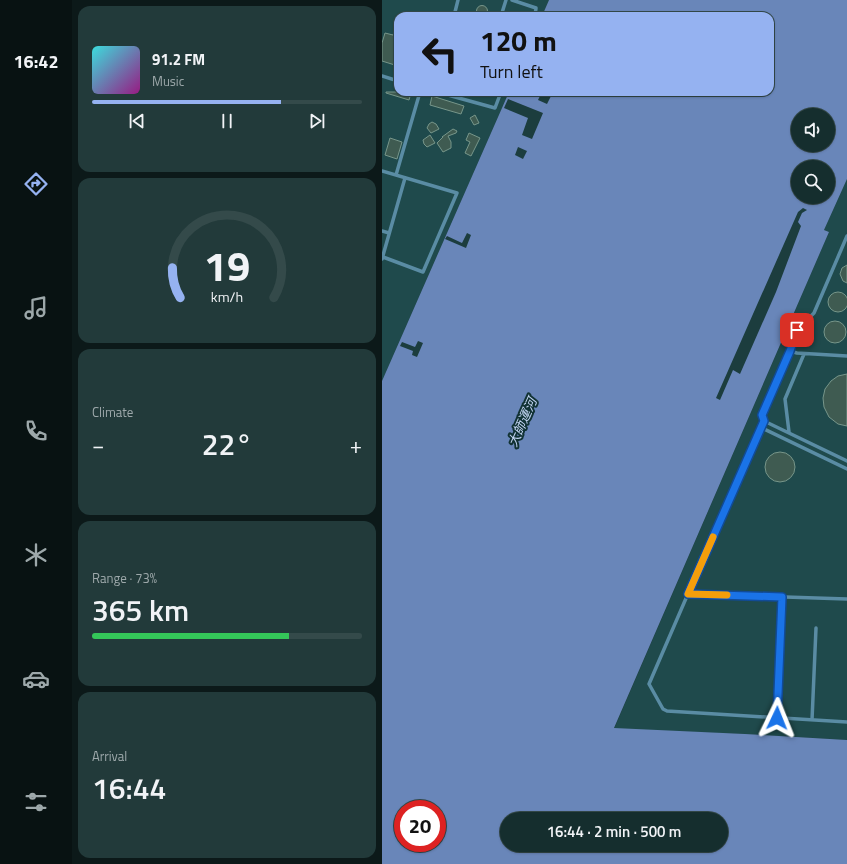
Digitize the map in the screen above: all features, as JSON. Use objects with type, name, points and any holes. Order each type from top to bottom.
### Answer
[{"type":"lane","points":[[455,12],[458,0]]},
{"type":"lane","points":[[502,12],[506,0]]},
{"type":"lane","points":[[512,0],[536,8],[536,12]]},
{"type":"lane","points":[[382,76],[394,80]]},
{"type":"lane","points":[[396,175],[419,96]]},
{"type":"lane","points":[[452,96],[495,108],[500,96]]},
{"type":"lane","points":[[382,171],[458,193],[423,272],[382,258],[406,178]]},
{"type":"lane","points":[[382,231],[389,233]]},
{"type":"lane","points":[[847,236],[845,246],[814,313],[797,330],[790,351],[762,415],[764,421],[847,461]]},
{"type":"lane","points":[[790,351],[804,354],[847,356]]},
{"type":"lane","points":[[789,432],[785,399],[804,354]]},
{"type":"lane","points":[[764,421],[760,427],[649,684],[663,708],[667,711],[847,722]]},
{"type":"lane","points":[[760,427],[847,469]]},
{"type":"lane","points":[[688,594],[847,599]]},
{"type":"lane","points":[[777,718],[782,597]]},
{"type":"lane","points":[[812,720],[816,628]]},
{"type":"shaded area","points":[[382,0],[549,0],[544,12],[394,12],[394,96],[507,96],[382,381]]},
{"type":"shaded area","points":[[847,179],[847,740],[614,729],[829,232],[824,230]]},
{"type":"water","name":"大師運河","points":[[549,0],[847,0],[847,179],[824,230],[829,232],[614,728],[847,740],[847,864],[382,864],[382,381],[507,96],[774,96],[774,12],[544,12]]},
{"type":"pier","points":[[540,96],[551,96],[547,104],[538,100]]},
{"type":"pier","points":[[508,99],[543,113],[532,139],[522,135],[528,118],[504,108]]},
{"type":"pier","points":[[518,147],[527,151],[523,159],[515,155]]},
{"type":"pier","points":[[803,208],[807,210],[802,213],[798,222],[801,226],[776,292],[740,374],[733,370],[720,400],[716,398],[798,212]]},
{"type":"pier","points":[[467,233],[471,235],[466,248],[445,239],[447,236],[462,243]]},
{"type":"pier","points":[[418,341],[423,343],[417,357],[412,355],[413,351],[400,346],[402,342],[415,347]]},
{"type":"building","points":[[480,6],[484,6],[487,9],[487,12],[477,12],[478,7]]},
{"type":"building","points":[[394,32],[394,65],[382,61],[382,43],[385,33],[393,35]]},
{"type":"building","points":[[394,92],[394,95],[386,93]]},
{"type":"building","points":[[396,96],[410,96],[409,100]]},
{"type":"building","points":[[432,96],[464,106],[461,114],[430,105]]},
{"type":"building","points":[[475,115],[479,123],[474,125],[470,118]]},
{"type":"building","points":[[432,122],[436,124],[439,129],[431,133],[427,128]]},
{"type":"building","points":[[453,129],[457,131],[456,133],[448,136],[451,142],[451,148],[443,152],[437,143],[442,137]]},
{"type":"building","points":[[469,133],[480,138],[471,156],[465,153],[470,142],[466,140]]},
{"type":"building","points":[[430,135],[435,143],[427,147],[423,140]]},
{"type":"building","points":[[390,138],[402,142],[397,159],[385,155]]},
{"type":"building","points":[[847,265],[847,283],[843,281],[840,274],[842,268]]},
{"type":"building","points":[[838,292],[845,295],[848,302],[845,309],[838,312],[831,309],[828,302],[831,295]]},
{"type":"building","points":[[835,321],[843,324],[846,332],[843,340],[835,343],[827,340],[824,332],[827,324]]},
{"type":"building","points":[[847,374],[847,426],[838,424],[829,417],[824,407],[823,398],[825,389],[831,381],[838,376]]},
{"type":"building","points":[[780,452],[786,453],[794,461],[794,473],[786,481],[780,482],[774,481],[766,473],[765,467],[766,461],[774,453]]},
{"type":"slow traffic","points":[[713,537],[688,594],[727,595]]},
{"type":"route","points":[[777,718],[782,597],[688,594],[760,427],[764,421],[762,415],[790,351],[797,330]]}]
